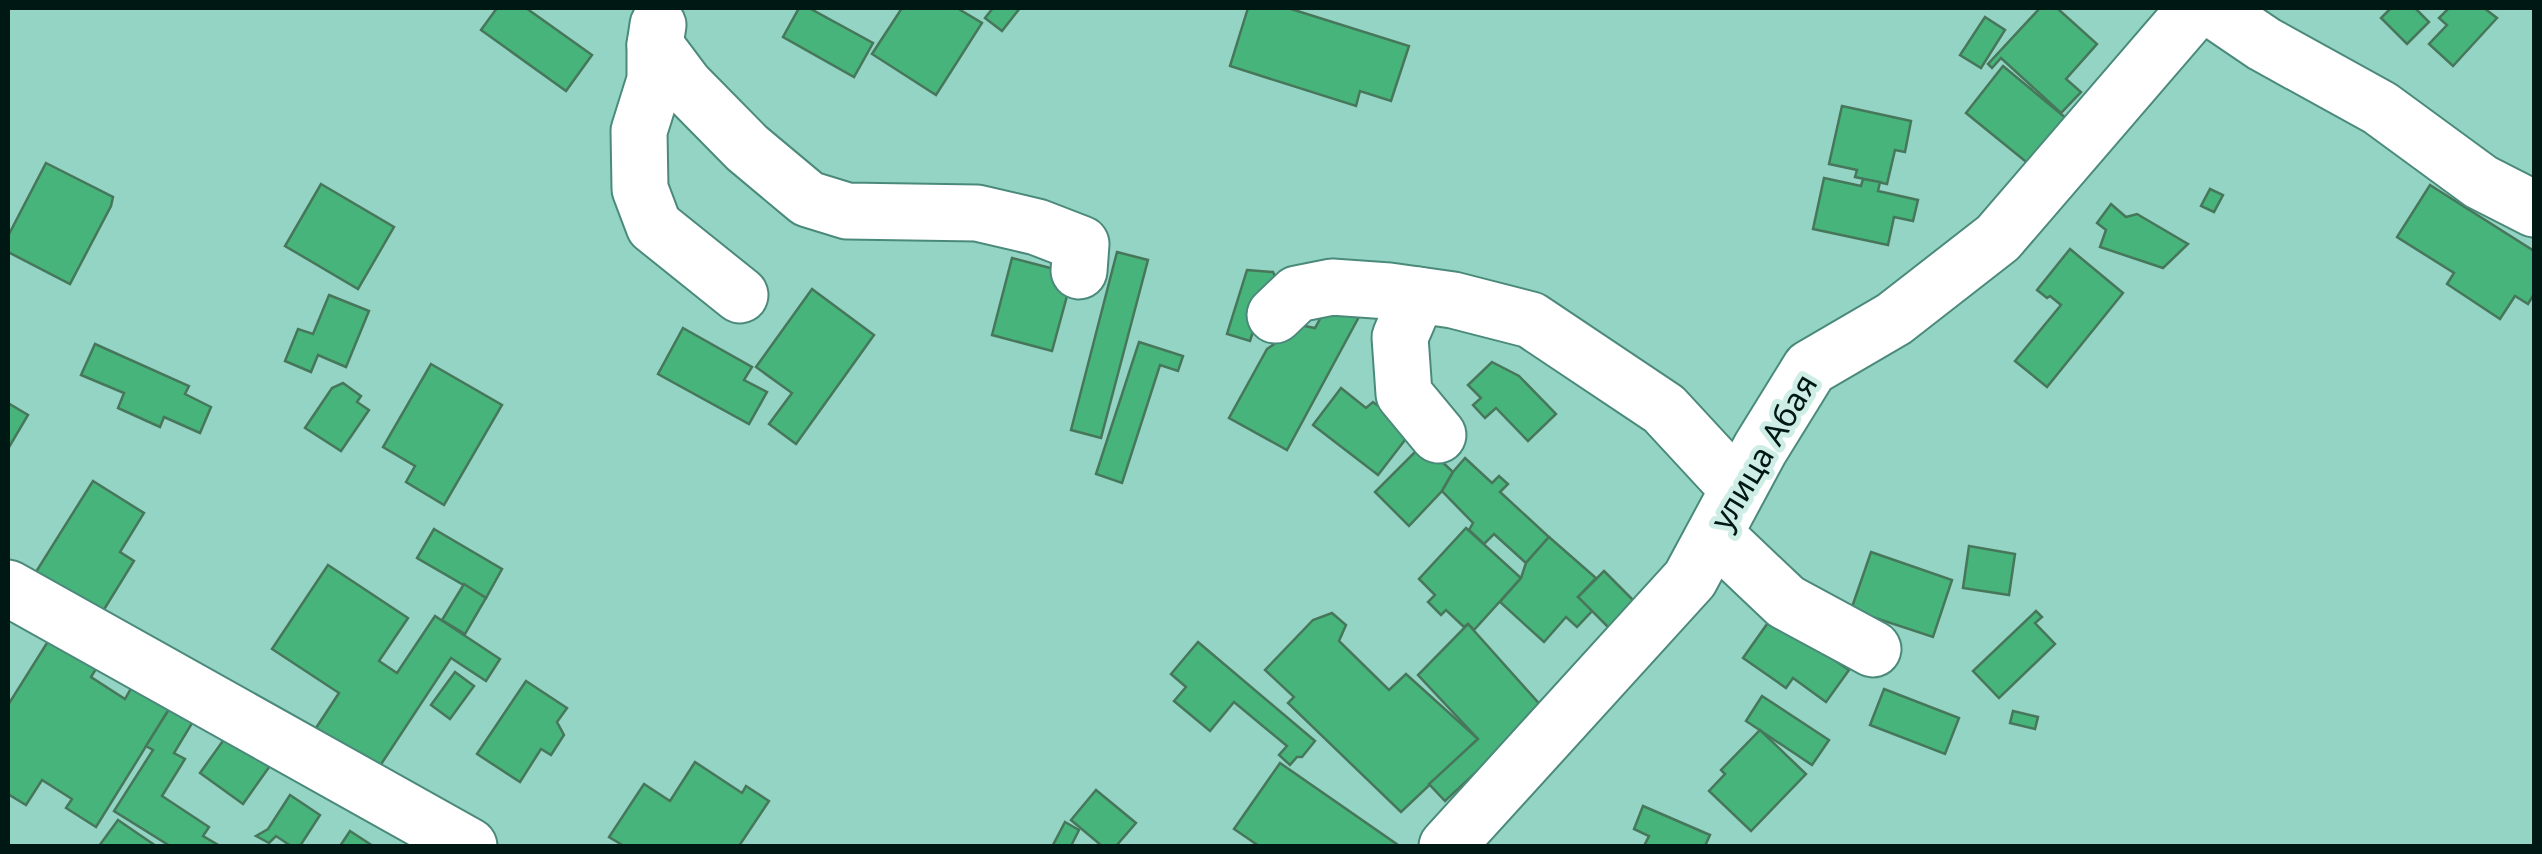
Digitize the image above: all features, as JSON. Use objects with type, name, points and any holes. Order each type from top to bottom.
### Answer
[{"type":"street","name":"улица Абая","points":[[1447,846],[1690,579],[1760,449],[1810,368],[1894,319],[1998,238],[2196,8]]},
{"type":"street","points":[[2211,8],[2264,44],[2380,108],[2481,182],[2534,209]]},
{"type":"street","points":[[658,26],[685,85],[746,148],[808,199],[847,211],[977,213],[1037,227],[1081,244],[1079,271]]},
{"type":"street","points":[[658,26],[655,80],[639,131],[640,190],[654,226],[740,296]]},
{"type":"street","points":[[1275,314],[1296,294],[1332,286],[1453,300],[1531,320],[1664,409],[1738,489]]},
{"type":"street","points":[[1418,295],[1400,336],[1404,394],[1438,435]]},
{"type":"street","points":[[1704,554],[1728,547],[1786,602],[1873,649]]},
{"type":"street","points":[[8,588],[469,846]]},
{"type":"building","points":[[497,8],[526,8],[592,55],[566,91],[481,30]]},
{"type":"building","points":[[799,8],[809,8],[873,43],[854,77],[783,37]]},
{"type":"building","points":[[902,8],[957,8],[982,23],[936,95],[872,54]]},
{"type":"building","points":[[993,8],[1020,8],[1002,31],[985,18]]},
{"type":"building","points":[[1248,8],[1288,8],[1409,46],[1391,101],[1360,91],[1356,106],[1230,66]]},
{"type":"building","points":[[2040,8],[2057,8],[2097,44],[2066,79],[2081,92],[2061,113],[2001,58],[1992,68],[1988,64]]},
{"type":"building","points":[[2391,8],[2415,8],[2429,22],[2407,44],[2381,18]]},
{"type":"building","points":[[2449,8],[2484,8],[2497,18],[2453,66],[2429,44],[2447,25],[2439,18]]},
{"type":"building","points":[[1985,17],[2005,30],[1981,68],[1960,55]]},
{"type":"building","points":[[2003,66],[2067,119],[2030,165],[1966,113]]},
{"type":"building","points":[[1842,106],[1911,121],[1905,152],[1895,150],[1887,184],[1855,177],[1857,170],[1829,164]]},
{"type":"building","points":[[46,163],[113,197],[70,284],[8,252],[8,236]]},
{"type":"building","points":[[1824,178],[1861,186],[1863,179],[1880,182],[1878,191],[1918,200],[1913,221],[1894,217],[1888,245],[1813,229]]},
{"type":"building","points":[[321,184],[394,227],[358,289],[285,246]]},
{"type":"building","points":[[2430,185],[2534,251],[2534,294],[2528,304],[2515,296],[2500,319],[2447,284],[2454,273],[2397,237]]},
{"type":"building","points":[[2210,189],[2223,195],[2214,212],[2201,206]]},
{"type":"building","points":[[2111,204],[2126,217],[2137,214],[2188,244],[2163,268],[2100,247],[2106,230],[2097,223]]},
{"type":"building","points":[[2070,249],[2123,293],[2047,387],[2015,361],[2061,305],[2037,290]]},
{"type":"building","points":[[1117,252],[1148,260],[1101,438],[1071,430]]},
{"type":"building","points":[[1012,258],[1073,274],[1052,351],[992,335]]},
{"type":"building","points":[[1247,270],[1273,272],[1282,292],[1263,300],[1250,341],[1227,334]]},
{"type":"building","points":[[812,289],[874,335],[796,444],[769,424],[792,393],[756,367]]},
{"type":"building","points":[[329,295],[369,311],[346,367],[318,355],[311,372],[285,361],[298,329],[313,334]]},
{"type":"building","points":[[1332,297],[1361,313],[1287,450],[1229,418],[1267,349],[1289,323],[1315,328]]},
{"type":"building","points":[[683,328],[752,367],[744,380],[767,392],[749,424],[658,374]]},
{"type":"building","points":[[1139,342],[1183,356],[1178,371],[1160,365],[1122,483],[1096,474]]},
{"type":"building","points":[[95,344],[189,386],[185,394],[211,407],[200,433],[164,417],[160,427],[118,408],[124,393],[81,375]]},
{"type":"building","points":[[1492,362],[1519,376],[1556,414],[1528,441],[1496,408],[1485,418],[1473,405],[1481,398],[1468,385]]},
{"type":"building","points":[[431,364],[502,405],[444,505],[406,482],[415,466],[383,447]]},
{"type":"building","points":[[343,383],[361,396],[357,402],[369,410],[341,451],[305,428],[332,388]]},
{"type":"building","points":[[1341,388],[1366,408],[1373,402],[1408,428],[1405,440],[1378,475],[1313,425]]},
{"type":"building","points":[[8,403],[28,415],[8,449]]},
{"type":"building","points":[[1423,444],[1453,472],[1442,491],[1409,526],[1375,492]]},
{"type":"building","points":[[1465,458],[1492,483],[1499,476],[1508,484],[1500,492],[1549,537],[1526,563],[1494,534],[1484,544],[1469,530],[1473,523],[1442,491]]},
{"type":"building","points":[[93,481],[144,513],[120,552],[134,561],[100,616],[34,575]]},
{"type":"building","points":[[1466,528],[1521,578],[1474,630],[1468,624],[1464,627],[1446,610],[1441,615],[1428,602],[1435,595],[1419,579]]},
{"type":"building","points":[[434,529],[502,569],[486,598],[417,558]]},
{"type":"building","points":[[1549,537],[1596,578],[1578,597],[1593,610],[1577,627],[1566,617],[1544,642],[1500,602]]},
{"type":"building","points":[[1969,546],[2015,554],[2009,595],[1963,588]]},
{"type":"building","points":[[1871,552],[1952,580],[1933,637],[1851,610]]},
{"type":"building","points":[[328,565],[408,618],[379,661],[397,673],[435,616],[500,659],[486,681],[451,658],[368,784],[359,757],[316,728],[339,693],[272,649]]},
{"type":"building","points":[[1604,571],[1636,603],[1610,629],[1578,597]]},
{"type":"building","points":[[464,584],[486,598],[465,634],[442,620]]},
{"type":"building","points":[[1777,610],[1821,651],[1849,670],[1826,702],[1793,678],[1786,688],[1743,658]]},
{"type":"building","points":[[2036,611],[2042,617],[2035,623],[2055,644],[1999,698],[1973,671]]},
{"type":"building","points":[[1332,613],[1346,625],[1339,641],[1389,690],[1406,674],[1478,739],[1401,812],[1288,703],[1294,697],[1265,670],[1313,620]]},
{"type":"building","points":[[1468,624],[1544,709],[1445,801],[1429,784],[1478,739],[1418,675]]},
{"type":"building","points":[[52,635],[99,664],[91,677],[125,699],[134,683],[171,706],[96,827],[66,808],[72,799],[42,780],[26,805],[8,794],[8,705]]},
{"type":"building","points":[[1198,642],[1315,741],[1302,757],[1290,765],[1279,755],[1287,746],[1234,702],[1210,731],[1174,701],[1186,687],[1171,674]]},
{"type":"building","points":[[455,672],[474,686],[450,719],[431,705]]},
{"type":"building","points":[[526,681],[567,708],[557,722],[564,735],[551,755],[541,749],[520,782],[477,754]]},
{"type":"building","points":[[1884,689],[1959,718],[1945,754],[1870,725]]},
{"type":"building","points":[[1762,696],[1829,740],[1812,765],[1746,721]]},
{"type":"building","points":[[171,706],[194,720],[174,753],[185,759],[162,796],[209,827],[203,836],[220,846],[170,846],[114,811],[153,750],[146,746]]},
{"type":"building","points":[[2013,711],[2038,717],[2035,729],[2010,723]]},
{"type":"building","points":[[1760,730],[1806,774],[1751,831],[1709,791],[1725,774],[1721,770]]},
{"type":"building","points":[[230,731],[272,763],[243,804],[200,773]]},
{"type":"building","points":[[695,762],[742,793],[746,786],[769,801],[739,846],[624,846],[609,837],[644,784],[670,801]]},
{"type":"building","points":[[1280,763],[1398,845],[1259,846],[1234,829]]},
{"type":"building","points":[[1096,790],[1136,823],[1116,846],[1102,846],[1071,820]]},
{"type":"building","points":[[290,795],[320,815],[300,846],[291,846],[276,836],[269,843],[256,836],[268,829]]},
{"type":"building","points":[[1643,806],[1710,835],[1705,846],[1644,846],[1649,836],[1634,829]]},
{"type":"building","points":[[118,820],[156,846],[99,846]]},
{"type":"building","points":[[1065,822],[1079,830],[1071,846],[1055,846],[1053,845]]},
{"type":"building","points":[[350,831],[373,846],[340,846]]}]
